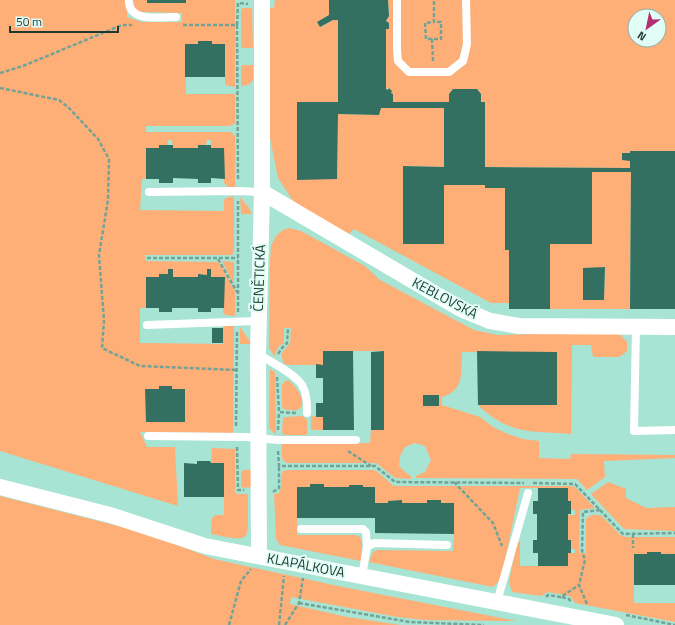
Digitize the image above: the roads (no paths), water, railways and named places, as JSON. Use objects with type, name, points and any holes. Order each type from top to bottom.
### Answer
[{"type":"street","name":"ČENĚTICKÁ","points":[[257,2],[262,192],[258,321],[258,438],[265,493],[257,561]]},
{"type":"street","name":"KEBLOVSKÁ","points":[[262,192],[461,309],[490,321],[518,326],[675,327]]},
{"type":"street","name":"KLAPÁLKOVA","points":[[0,487],[110,515],[205,546],[257,561],[362,576],[497,602],[620,620]]},
{"type":"lane","points":[[129,0],[129,7],[140,17],[177,21]]},
{"type":"lane","points":[[397,0],[398,61],[409,72],[449,72],[463,61],[467,44],[466,0]]},
{"type":"lane","points":[[148,192],[262,192]]},
{"type":"lane","points":[[147,325],[258,321]]},
{"type":"lane","points":[[636,327],[634,431],[675,430]]},
{"type":"lane","points":[[258,353],[294,377],[302,386],[307,398],[308,413]]},
{"type":"lane","points":[[148,436],[258,438],[278,440],[356,440]]},
{"type":"lane","points":[[497,602],[528,493]]},
{"type":"lane","points":[[301,529],[363,529],[366,532],[367,546],[362,576]]},
{"type":"lane","points":[[367,546],[374,543],[447,545]]}]
